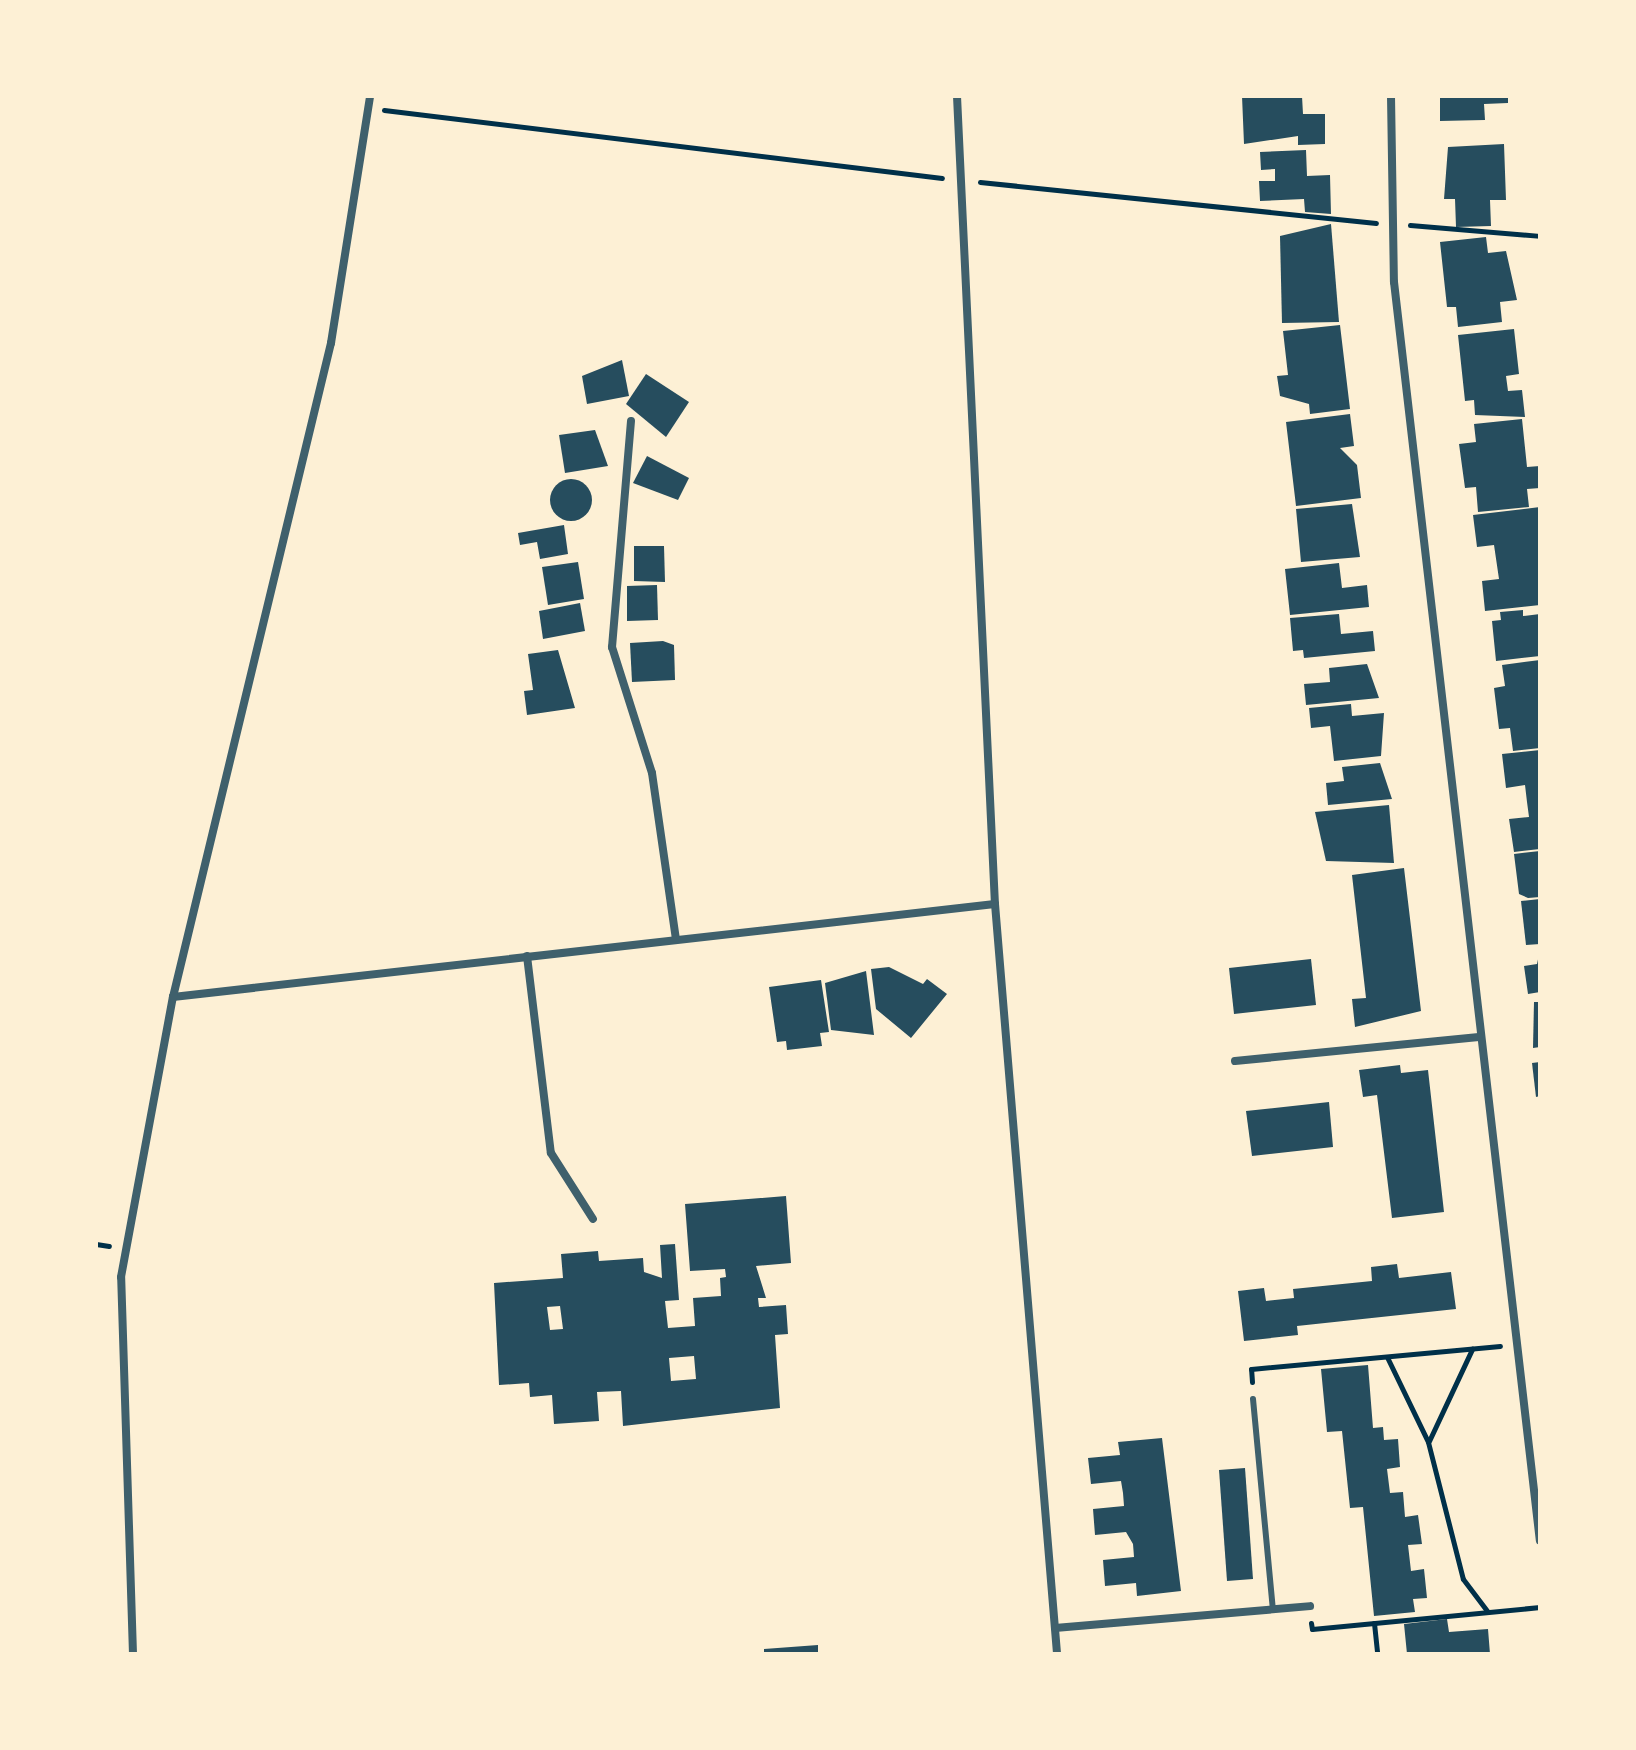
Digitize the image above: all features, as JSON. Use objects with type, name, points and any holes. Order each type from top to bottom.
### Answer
[{"type":"street","points":[[133,1654],[121,1277],[173,997],[331,343],[370,96]]},
{"type":"street","points":[[957,96],[995,904],[1057,1654]]},
{"type":"street","points":[[1391,96],[1394,282],[1479,1037],[1540,1541]]},
{"type":"street","points":[[631,421],[612,647],[652,773],[676,939]]},
{"type":"street","points":[[173,997],[995,904]]},
{"type":"street","points":[[527,956],[551,1153],[593,1219]]},
{"type":"street","points":[[1235,1061],[1479,1037]]},
{"type":"street","points":[[1055,1628],[1310,1606]]},
{"type":"lane","points":[[1253,1399],[1273,1609]]},
{"type":"path","points":[[1253,1399],[1251,1369],[1517,1345]]},
{"type":"path","points":[[1428,1442],[1472,1349]]},
{"type":"path","points":[[1387,1357],[1428,1442],[1463,1579],[1488,1612]]},
{"type":"path","points":[[1310,1606],[1312,1629],[1540,1607]]},
{"type":"path","points":[[1374,1623],[1377,1654]]},
{"type":"building","points":[[1242,96],[1302,96],[1303,114],[1325,114],[1325,144],[1298,145],[1298,136],[1244,144]]},
{"type":"building","points":[[1440,96],[1508,96],[1508,103],[1484,104],[1485,120],[1440,121]]},
{"type":"building","points":[[1504,144],[1506,200],[1490,200],[1491,226],[1456,227],[1455,199],[1444,199],[1448,147]]},
{"type":"building","points":[[1306,150],[1307,176],[1330,175],[1331,214],[1305,212],[1304,199],[1260,201],[1259,181],[1275,181],[1275,169],[1261,170],[1260,152]]},
{"type":"building","points":[[1331,224],[1339,322],[1282,323],[1280,236]]},
{"type":"building","points":[[1486,237],[1488,253],[1506,251],[1517,300],[1500,302],[1502,322],[1458,327],[1456,307],[1447,307],[1440,242]]},
{"type":"building","points":[[1340,325],[1350,409],[1310,414],[1309,404],[1280,396],[1277,376],[1288,375],[1283,331]]},
{"type":"building","points":[[1514,329],[1519,374],[1506,376],[1508,391],[1522,390],[1525,417],[1475,415],[1474,400],[1465,401],[1458,335]]},
{"type":"building","points":[[622,360],[629,396],[587,404],[582,376]]},
{"type":"building","points":[[646,374],[689,402],[666,437],[626,404]]},
{"type":"building","points":[[1350,414],[1354,446],[1340,448],[1357,465],[1361,498],[1296,506],[1286,422]]},
{"type":"building","points":[[1522,419],[1527,467],[1540,466],[1540,488],[1527,489],[1529,507],[1478,512],[1476,487],[1465,488],[1459,444],[1476,442],[1474,424]]},
{"type":"building","points":[[595,430],[608,466],[565,473],[559,435]]},
{"type":"building","points":[[647,456],[689,478],[678,500],[633,483]]},
{"type":"building","points":[[571,479],[586,485],[592,500],[586,515],[571,521],[556,515],[550,500],[556,485]]},
{"type":"building","points":[[1352,504],[1360,557],[1301,562],[1296,509]]},
{"type":"building","points":[[1540,507],[1540,605],[1485,611],[1482,581],[1499,579],[1494,545],[1477,547],[1473,515]]},
{"type":"building","points":[[564,525],[568,554],[540,559],[537,542],[520,545],[518,533]]},
{"type":"building","points":[[634,546],[664,546],[665,582],[634,581]]},
{"type":"building","points":[[578,562],[584,599],[548,605],[542,567]]},
{"type":"building","points":[[1339,563],[1342,588],[1367,585],[1369,607],[1290,615],[1285,569]]},
{"type":"building","points":[[657,585],[658,620],[627,621],[627,586]]},
{"type":"building","points":[[580,603],[585,631],[543,639],[539,611]]},
{"type":"building","points":[[1523,610],[1523,616],[1540,614],[1540,656],[1496,661],[1492,621],[1501,620],[1500,612]]},
{"type":"building","points":[[1339,614],[1341,634],[1373,631],[1375,651],[1304,658],[1303,650],[1293,651],[1290,618]]},
{"type":"building","points":[[663,641],[674,645],[675,680],[632,682],[630,643]]},
{"type":"building","points":[[558,650],[575,708],[527,715],[524,691],[533,690],[528,654]]},
{"type":"building","points":[[1540,660],[1540,748],[1513,751],[1510,728],[1499,729],[1494,688],[1505,686],[1502,665]]},
{"type":"building","points":[[1367,664],[1379,698],[1306,705],[1304,684],[1330,682],[1329,668]]},
{"type":"building","points":[[1351,704],[1352,716],[1384,713],[1381,756],[1334,761],[1330,726],[1311,728],[1309,708]]},
{"type":"building","points":[[1540,750],[1540,849],[1514,852],[1509,819],[1529,817],[1525,785],[1506,788],[1502,754]]},
{"type":"building","points":[[1380,763],[1392,799],[1328,805],[1326,783],[1344,781],[1342,767]]},
{"type":"building","points":[[1389,805],[1394,863],[1326,861],[1315,812]]},
{"type":"building","points":[[1540,851],[1540,897],[1528,898],[1519,894],[1514,854]]},
{"type":"building","points":[[1404,868],[1421,1011],[1355,1027],[1352,999],[1366,998],[1352,875]]},
{"type":"building","points":[[1540,899],[1540,944],[1526,945],[1521,901]]},
{"type":"building","points":[[1540,950],[1540,992],[1528,994],[1524,966],[1537,964]]},
{"type":"building","points":[[1311,959],[1316,1005],[1234,1014],[1229,968]]},
{"type":"building","points":[[889,967],[923,984],[927,979],[947,994],[911,1038],[876,1009],[871,969]]},
{"type":"building","points":[[866,971],[874,1035],[831,1030],[825,983]]},
{"type":"building","points":[[821,980],[829,1032],[820,1033],[822,1046],[787,1050],[786,1041],[777,1042],[769,987]]},
{"type":"building","points":[[1534,1002],[1540,1002],[1540,1047],[1533,1048]]},
{"type":"building","points":[[1540,1062],[1540,1096],[1536,1097],[1532,1063]]},
{"type":"building","points":[[1400,1065],[1401,1073],[1428,1070],[1444,1212],[1392,1218],[1377,1095],[1363,1097],[1359,1070]]},
{"type":"building","points":[[1329,1102],[1333,1147],[1252,1156],[1246,1111]]},
{"type":"building","points":[[786,1196],[791,1263],[756,1266],[766,1298],[758,1298],[759,1307],[786,1305],[788,1334],[775,1335],[780,1408],[623,1426],[621,1391],[597,1392],[599,1421],[554,1424],[552,1395],[530,1397],[529,1383],[499,1385],[494,1283],[563,1278],[561,1254],[598,1251],[599,1261],[643,1258],[644,1272],[662,1278],[660,1245],[675,1244],[679,1300],[665,1301],[668,1328],[695,1326],[693,1298],[721,1296],[720,1278],[726,1277],[725,1269],[690,1271],[685,1204]],"holes":[[[560,1306],[563,1329],[550,1330],[547,1307]],[[694,1356],[696,1379],[671,1381],[669,1358]]]},
{"type":"building","points":[[1397,1264],[1399,1278],[1451,1272],[1456,1309],[1297,1326],[1298,1335],[1244,1341],[1238,1291],[1264,1288],[1266,1301],[1294,1298],[1293,1289],[1372,1281],[1371,1267]]},
{"type":"building","points":[[1368,1365],[1373,1428],[1383,1427],[1384,1440],[1398,1439],[1400,1467],[1387,1469],[1390,1493],[1403,1492],[1405,1517],[1418,1515],[1422,1544],[1408,1545],[1411,1571],[1424,1569],[1427,1598],[1413,1599],[1415,1612],[1374,1616],[1363,1507],[1350,1508],[1342,1431],[1327,1432],[1321,1369]]},
{"type":"building","points":[[1162,1438],[1181,1591],[1137,1596],[1136,1583],[1105,1586],[1103,1560],[1134,1557],[1133,1544],[1126,1532],[1095,1535],[1093,1509],[1124,1506],[1123,1493],[1121,1481],[1091,1484],[1088,1458],[1120,1455],[1118,1442]]},
{"type":"building","points":[[1245,1468],[1253,1579],[1227,1581],[1219,1470]]},
{"type":"building","points":[[1447,1619],[1449,1632],[1488,1629],[1490,1654],[1407,1654],[1404,1624]]},
{"type":"building","points":[[818,1645],[818,1654],[764,1654],[764,1649]]}]
